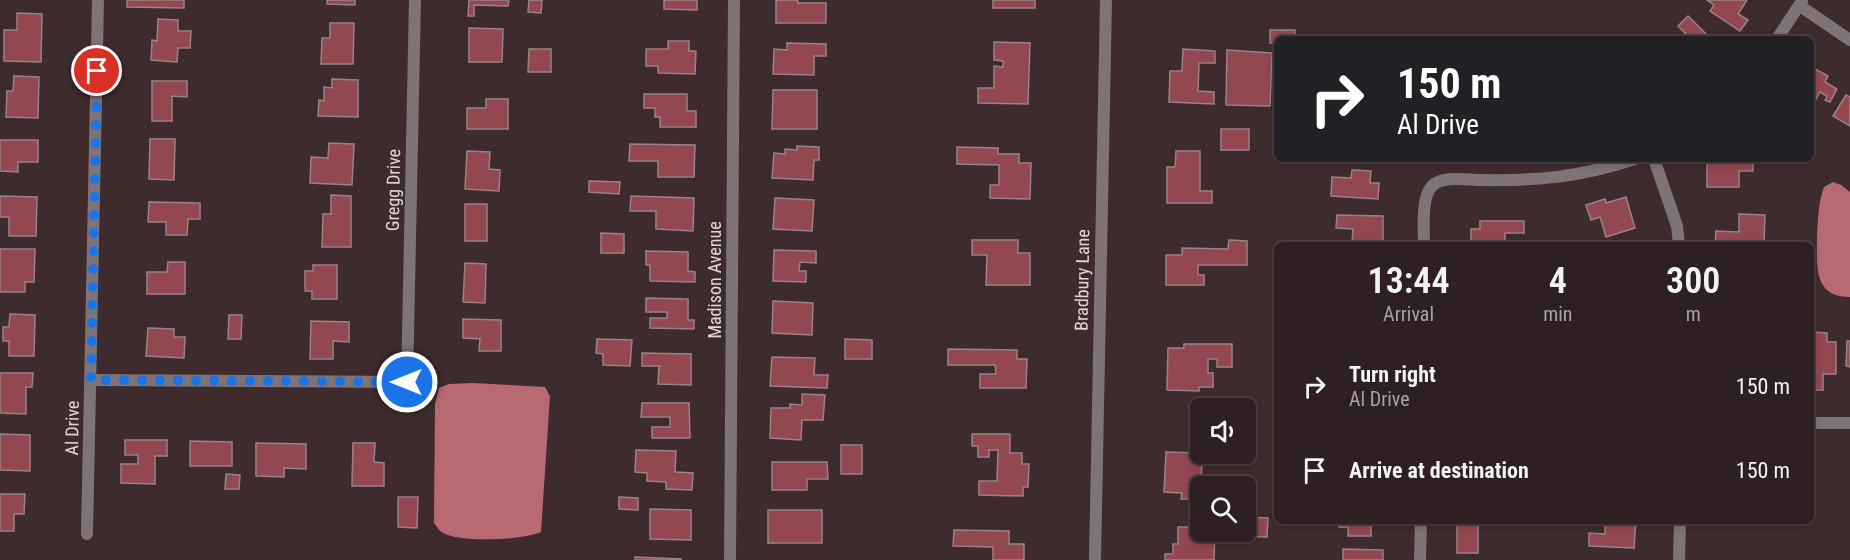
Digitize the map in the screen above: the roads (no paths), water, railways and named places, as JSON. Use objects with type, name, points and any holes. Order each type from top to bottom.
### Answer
[{"type":"street","name":"Al Drive","points":[[87,534],[98,0]]},
{"type":"street","name":"Gregg Drive","points":[[91,380],[407,382],[415,0]]},
{"type":"street","name":"Madison Avenue","points":[[730,560],[734,0]]},
{"type":"street","name":"Bradbury Lane","points":[[1095,560],[1106,0]]},
{"type":"street","points":[[1779,36],[1801,3],[1850,40]]},
{"type":"street","points":[[1424,242],[1425,202],[1429,189],[1436,183],[1452,180],[1523,180],[1563,177],[1625,162]]},
{"type":"street","points":[[1655,162],[1677,226],[1679,242]]},
{"type":"street","points":[[1814,423],[1850,423]]},
{"type":"street","points":[[1420,560],[1421,524]]},
{"type":"street","points":[[1679,560],[1680,524]]}]
